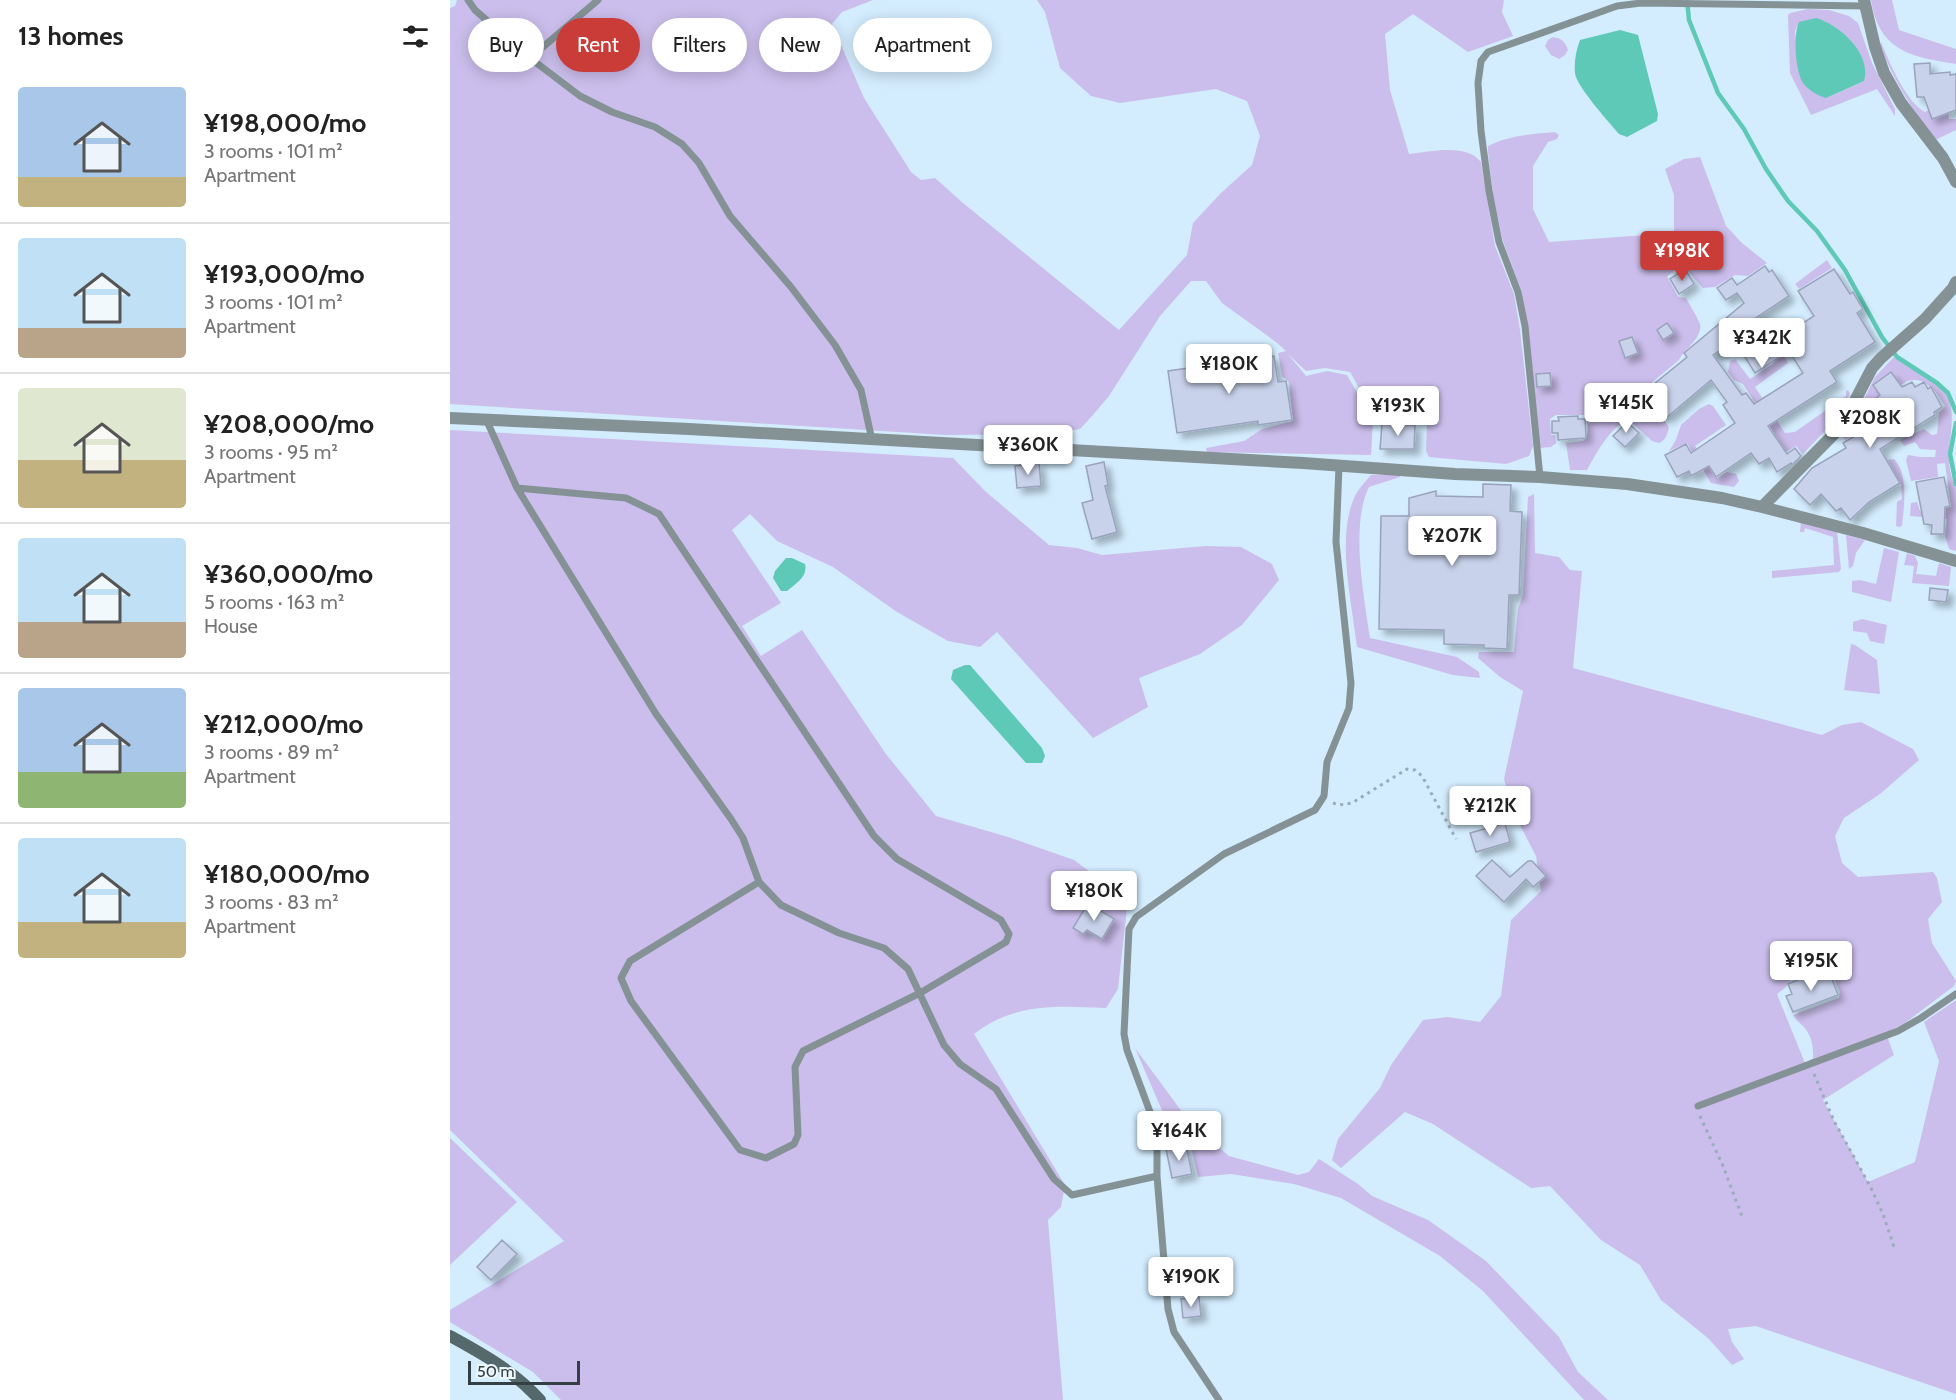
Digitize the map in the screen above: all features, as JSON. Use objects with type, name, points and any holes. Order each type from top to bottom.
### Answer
[{"type":"main road","points":[[450,1336],[498,1364],[540,1400]]},
{"type":"street","points":[[1864,3],[1884,73],[1901,103],[1943,158],[1956,182]]},
{"type":"street","points":[[1762,507],[1834,434],[1846,418],[1872,368],[1925,319],[1956,282]]},
{"type":"street","points":[[450,418],[1540,477],[1638,486],[1762,507],[1884,539],[1956,561]]},
{"type":"lane","points":[[468,0],[484,18]]},
{"type":"lane","points":[[544,46],[598,0]]},
{"type":"lane","points":[[1540,477],[1525,326],[1518,292],[1499,242],[1481,131],[1478,83],[1481,61],[1488,52],[1617,6],[1641,3],[1864,3]]},
{"type":"lane","points":[[544,69],[580,96],[612,112],[655,127],[682,144],[699,163],[730,216],[791,287],[835,345],[861,390],[872,440]]},
{"type":"lane","points":[[486,419],[517,488],[656,714],[737,828],[759,882],[781,905],[839,933],[884,948],[908,969],[944,1045],[960,1065],[996,1089],[1054,1179],[1064,1190],[1072,1195],[1157,1176]]},
{"type":"lane","points":[[1220,1400],[1174,1332],[1168,1309],[1157,1176],[1157,1140],[1153,1120],[1127,1050],[1124,1035],[1129,929],[1136,917],[1224,854],[1316,810],[1323,799],[1328,762],[1349,708],[1351,682],[1336,542],[1339,466]]},
{"type":"lane","points":[[517,488],[626,498],[659,514],[874,836],[897,859],[1001,920],[1009,934],[1006,942],[920,993],[803,1052],[795,1067],[798,1135],[794,1144],[766,1158],[741,1150],[631,1001],[621,978],[630,962],[759,882]]},
{"type":"lane","points":[[1698,1106],[1898,1031],[1956,994]]},
{"type":"path","points":[[1323,799],[1339,805],[1352,803],[1407,769],[1415,770],[1422,776],[1456,839]]},
{"type":"path","points":[[1809,1064],[1834,1121],[1883,1214],[1895,1250]]},
{"type":"path","points":[[1698,1106],[1699,1114],[1723,1166],[1743,1219]]},
{"type":"shaded area","points":[[457,0],[873,0],[842,12],[837,18],[759,18],[759,72],[841,72],[841,45],[864,98],[911,172],[921,180],[935,178],[1119,330],[1187,255],[1193,223],[1252,165],[1260,136],[1247,101],[1216,89],[1120,103],[1091,96],[1060,68],[1045,12],[1037,0],[1504,0],[1502,12],[1513,36],[1468,52],[1413,14],[1385,34],[1390,90],[1409,154],[1447,150],[1466,152],[1481,162],[1495,246],[1514,294],[1520,330],[1533,446],[1529,456],[1506,464],[1429,457],[1426,451],[1427,424],[1420,419],[1375,416],[1350,372],[1325,368],[1306,371],[1288,354],[1306,376],[1327,371],[1347,375],[1373,420],[1371,455],[1207,452],[1206,448],[1244,441],[1262,429],[1293,421],[1289,382],[1282,376],[1278,353],[1286,351],[1222,303],[1206,281],[1191,281],[1160,316],[1109,396],[1080,429],[1053,434],[946,435],[450,404],[450,8],[455,6]]},
{"type":"shaded area","points":[[1871,0],[1892,0],[1899,30],[1956,49],[1956,64],[1911,54],[1890,41],[1881,31]]},
{"type":"shaded area","points":[[1808,9],[1829,10],[1849,16],[1858,23],[1872,63],[1895,109],[1895,116],[1877,89],[1811,115],[1790,73],[1788,15]],"holes":[[[1799,22],[1864,81],[1826,98],[1798,69],[1795,31]]]},
{"type":"shaded area","points":[[1816,18],[1835,27],[1852,42],[1859,51],[1865,71],[1864,81],[1826,98],[1816,94],[1803,83],[1797,61],[1796,35],[1799,22]]},
{"type":"shaded area","points":[[1620,30],[1638,35],[1658,114],[1657,121],[1627,137],[1619,134],[1594,104],[1575,73],[1580,40]]},
{"type":"shaded area","points":[[1553,37],[1563,41],[1568,50],[1559,59],[1551,55],[1545,46]]},
{"type":"shaded area","points":[[1881,42],[1899,81],[1911,100],[1925,112],[1934,107],[1956,108],[1956,111],[1948,111],[1949,119],[1956,119],[1956,130],[1935,140],[1897,83],[1885,58]]},
{"type":"shaded area","points":[[1555,132],[1559,135],[1557,139],[1548,142],[1533,166],[1533,209],[1549,242],[1674,233],[1674,195],[1665,169],[1684,159],[1700,157],[1726,226],[1742,243],[1767,263],[1748,276],[1735,275],[1715,287],[1703,288],[1682,264],[1667,276],[1678,297],[1686,298],[1699,321],[1700,329],[1696,339],[1679,360],[1644,389],[1644,409],[1665,421],[1669,428],[1667,435],[1659,443],[1652,441],[1628,419],[1609,435],[1587,470],[1570,470],[1566,443],[1584,441],[1588,428],[1584,415],[1556,415],[1550,419],[1551,435],[1555,435],[1556,443],[1551,447],[1540,448],[1521,290],[1503,241],[1493,195],[1488,152],[1488,146],[1496,142],[1530,134]],"holes":[[[1632,337],[1638,353],[1625,358],[1619,341]]]},
{"type":"shaded area","points":[[1827,260],[1832,268],[1799,289],[1795,284]]},
{"type":"shaded area","points":[[1772,338],[1788,363],[1755,387],[1785,433],[1795,432],[1846,396],[1846,391],[1848,390],[1850,394],[1837,418],[1803,454],[1796,446],[1786,452],[1743,384],[1734,380],[1728,372],[1730,361],[1735,359],[1750,379],[1773,364],[1775,360],[1763,342]]},
{"type":"shaded area","points":[[1894,357],[1929,379],[1947,395],[1952,416],[1949,457],[1950,471],[1956,488],[1956,551],[1949,549],[1945,536],[1947,519],[1910,516],[1911,503],[1917,502],[1920,511],[1923,512],[1951,507],[1945,463],[1937,464],[1938,477],[1911,481],[1906,460],[1908,455],[1935,457],[1936,450],[1920,449],[1915,442],[1904,446],[1900,440],[1924,429],[1932,435],[1937,434],[1939,413],[1945,406],[1931,387],[1919,381],[1912,380],[1905,383],[1895,391],[1878,421],[1845,440],[1843,436],[1875,377]],"holes":[[[1890,372],[1897,381],[1880,394],[1873,384]]]},
{"type":"shaded area","points":[[1709,404],[1713,406],[1726,425],[1695,446],[1715,477],[1718,478],[1727,472],[1736,474],[1739,481],[1734,487],[1711,483],[1687,443],[1669,451],[1681,425],[1699,409]]},
{"type":"shaded area","points":[[450,430],[953,458],[986,492],[1049,545],[1077,548],[1102,555],[1206,546],[1241,547],[1272,564],[1279,580],[1242,625],[1200,654],[1139,678],[1148,707],[1093,738],[997,632],[980,647],[948,641],[897,612],[833,567],[777,541],[750,514],[732,530],[781,603],[742,626],[761,656],[802,630],[886,754],[936,816],[1008,837],[1074,860],[1112,888],[1127,908],[1118,989],[1106,1008],[1054,1007],[1021,1011],[1005,1016],[974,1034],[1065,1185],[1061,1207],[1048,1220],[1063,1400],[561,1400],[533,1372],[450,1322],[450,1310],[564,1241],[450,1130]]},
{"type":"shaded area","points":[[1894,459],[1904,482],[1904,509],[1902,526],[1899,527],[1896,526],[1897,502],[1902,499],[1901,485],[1888,460]]},
{"type":"shaded area","points":[[1371,475],[1400,475],[1400,477],[1369,487],[1363,503],[1359,540],[1360,561],[1370,638],[1457,657],[1479,672],[1480,678],[1453,675],[1357,647],[1347,569],[1347,529],[1350,510],[1356,494]]},
{"type":"shaded area","points":[[1534,494],[1535,553],[1559,557],[1570,570],[1582,571],[1573,668],[1822,735],[1842,725],[1861,722],[1913,749],[1919,760],[1880,794],[1844,818],[1835,836],[1842,863],[1858,877],[1933,872],[1937,878],[1942,902],[1928,919],[1932,943],[1956,981],[1954,986],[1905,1023],[1886,1033],[1894,1055],[1823,1100],[1868,1182],[1915,1162],[1939,1061],[1924,1022],[1956,1000],[1956,1394],[1756,1326],[1728,1329],[1732,1342],[1744,1359],[1732,1365],[1709,1339],[1661,1300],[1640,1265],[1601,1240],[1550,1186],[1531,1188],[1433,1124],[1405,1112],[1341,1168],[1332,1160],[1338,1139],[1380,1088],[1391,1065],[1423,1020],[1448,1017],[1480,1022],[1501,996],[1511,920],[1541,891],[1536,856],[1513,812],[1504,779],[1523,691],[1500,677],[1478,658],[1479,652],[1514,652],[1518,609],[1523,595],[1528,497]],"holes":[[[1830,967],[1840,992],[1839,998],[1793,1015],[1806,1029],[1811,1041],[1813,1058],[1805,1063],[1777,994],[1791,980]]]},
{"type":"shaded area","points":[[1801,521],[1837,531],[1841,569],[1839,572],[1772,578],[1772,571],[1834,565],[1833,537],[1805,528],[1804,532],[1800,532]]},
{"type":"shaded area","points":[[1846,535],[1865,540],[1856,553],[1853,566],[1849,569]]},
{"type":"shaded area","points":[[1884,548],[1899,552],[1891,602],[1852,592],[1852,581],[1860,580],[1876,584]]},
{"type":"shaded area","points":[[1907,553],[1915,556],[1918,563],[1916,574],[1936,576],[1939,563],[1951,567],[1949,586],[1912,583],[1914,566],[1904,565]]},
{"type":"shaded area","points":[[786,558],[792,558],[805,564],[805,573],[787,591],[781,591],[773,578],[775,571]]},
{"type":"shaded area","points":[[1862,619],[1887,625],[1884,644],[1870,641],[1867,633],[1853,631],[1853,622]]},
{"type":"shaded area","points":[[1851,644],[1877,660],[1880,694],[1844,690]]},
{"type":"shaded area","points":[[970,665],[1042,748],[1045,756],[1042,763],[1026,763],[951,679],[953,670]]},
{"type":"shaded area","points":[[1135,1048],[1191,1124],[1229,1156],[1298,1175],[1309,1172],[1319,1159],[1358,1184],[1372,1196],[1428,1220],[1486,1261],[1559,1337],[1578,1372],[1608,1400],[1584,1400],[1483,1291],[1440,1256],[1341,1198],[1294,1184],[1231,1174],[1198,1177],[1190,1143],[1173,1129],[1164,1115]]},
{"type":"shaded area","points":[[450,1138],[517,1202],[450,1265]]},
{"type":"building","points":[[1930,63],[1930,74],[1950,72],[1950,75],[1956,74],[1956,110],[1932,119],[1924,97],[1917,97],[1914,64]]},
{"type":"building","points":[[1765,266],[1769,272],[1772,270],[1789,296],[1748,323],[1764,348],[1814,316],[1798,291],[1834,269],[1850,294],[1853,292],[1863,309],[1857,313],[1875,342],[1830,371],[1837,382],[1768,426],[1787,454],[1795,448],[1801,456],[1792,465],[1791,463],[1777,472],[1769,458],[1759,464],[1751,453],[1716,477],[1709,466],[1691,476],[1689,471],[1677,477],[1665,455],[1686,444],[1691,453],[1735,423],[1723,405],[1727,402],[1711,380],[1666,418],[1644,392],[1687,357],[1684,353],[1744,303],[1737,293],[1726,300],[1717,288],[1732,278],[1737,285]],"holes":[[[1735,341],[1755,373],[1789,351],[1803,373],[1754,404],[1746,393],[1742,395],[1713,355]]]},
{"type":"building","points":[[1685,269],[1694,284],[1679,294],[1670,279]]},
{"type":"building","points":[[1667,323],[1674,333],[1663,340],[1657,330]]},
{"type":"building","points":[[1632,337],[1638,353],[1625,358],[1619,341]]},
{"type":"building","points":[[1274,356],[1278,382],[1286,381],[1292,420],[1258,425],[1258,421],[1177,433],[1168,371]]},
{"type":"building","points":[[1891,372],[1902,387],[1912,382],[1915,387],[1924,382],[1928,389],[1931,387],[1942,407],[1934,412],[1935,415],[1880,449],[1900,483],[1869,502],[1850,520],[1841,508],[1836,511],[1821,494],[1810,505],[1794,489],[1812,468],[1846,448],[1843,443],[1875,424],[1867,415],[1874,409],[1870,403],[1880,395],[1873,385]]},
{"type":"building","points":[[1550,373],[1551,386],[1537,387],[1536,374]]},
{"type":"building","points":[[1578,416],[1578,419],[1585,419],[1586,438],[1558,440],[1558,433],[1552,433],[1552,421],[1559,421],[1558,417]]},
{"type":"building","points":[[1627,422],[1639,433],[1625,447],[1613,436]]},
{"type":"building","points":[[1382,424],[1415,425],[1414,449],[1380,449]]},
{"type":"building","points":[[1104,462],[1108,485],[1105,486],[1117,532],[1092,539],[1082,503],[1093,500],[1086,466]]},
{"type":"building","points":[[1039,463],[1041,486],[1017,488],[1015,466]]},
{"type":"building","points":[[1944,477],[1950,506],[1945,507],[1944,534],[1931,534],[1932,525],[1924,524],[1916,482]]},
{"type":"building","points":[[1483,484],[1511,485],[1510,511],[1522,512],[1519,595],[1509,595],[1507,649],[1484,648],[1484,645],[1444,644],[1444,630],[1379,629],[1381,516],[1409,516],[1409,498],[1436,491],[1436,496],[1483,497]]},
{"type":"building","points":[[1930,588],[1948,590],[1946,602],[1929,600]]},
{"type":"building","points":[[1505,823],[1510,842],[1476,852],[1470,833]]},
{"type":"building","points":[[1492,860],[1510,877],[1528,861],[1532,861],[1546,876],[1533,887],[1526,879],[1504,902],[1476,876]]},
{"type":"building","points":[[1088,903],[1114,919],[1102,939],[1087,930],[1083,934],[1073,928]]},
{"type":"building","points":[[1830,974],[1838,995],[1793,1012],[1786,996],[1792,994],[1788,984],[1807,976],[1810,982]]},
{"type":"building","points":[[1186,1145],[1192,1174],[1172,1178],[1166,1149]]},
{"type":"building","points":[[502,1240],[517,1254],[491,1280],[477,1267]]},
{"type":"building","points":[[1199,1297],[1201,1316],[1183,1318],[1181,1299]]},
{"type":"waterway","points":[[1687,0],[1689,20],[1718,93],[1744,129],[1766,169],[1788,201],[1817,231],[1845,270],[1882,337],[1897,357],[1937,383],[1948,393],[1956,412]]},
{"type":"waterway","points":[[1956,423],[1950,454],[1956,484]]}]
